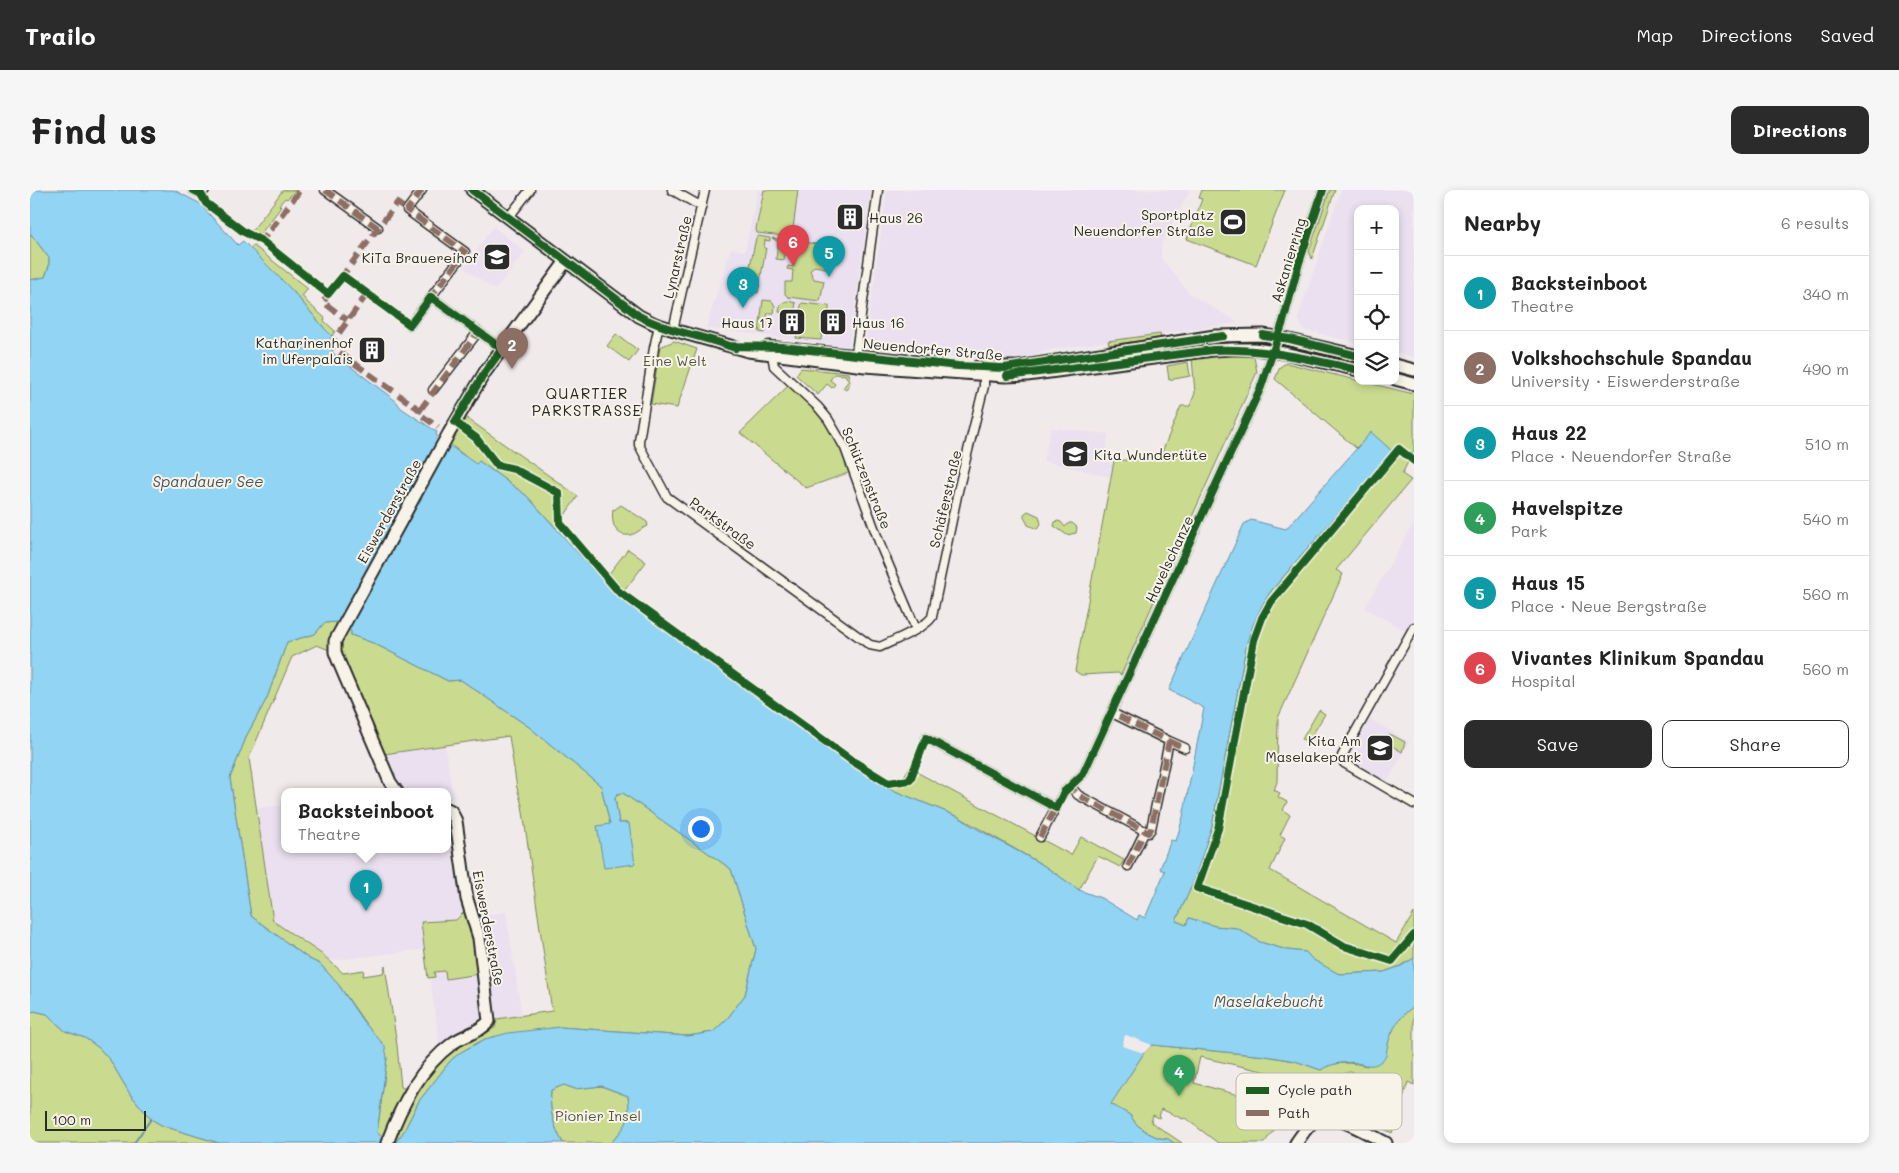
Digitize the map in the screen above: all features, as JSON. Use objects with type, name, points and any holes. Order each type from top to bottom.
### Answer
[{"type":"main road","name":"Neuendorfer Straße","points":[[472,190],[639,316],[673,330],[748,351],[772,350],[855,360],[1028,375],[1214,350],[1254,349],[1354,369]]},
{"type":"main road","name":"Eiswerderstraße","points":[[394,788],[388,778],[335,652],[335,641],[341,626],[485,372],[566,261]]},
{"type":"main road","name":"Neuendorfer Straße","points":[[983,371],[1215,336],[1263,335],[1278,337],[1354,355]]},
{"type":"main road","points":[[1399,366],[1414,370]]},
{"type":"main road","points":[[1399,380],[1414,384]]},
{"type":"main road","name":"Eiswerderstraße","points":[[389,1139],[409,1095],[419,1079],[438,1056],[455,1041],[485,1026],[489,1021],[479,938],[466,899],[456,821],[451,811]]},
{"type":"main road","points":[[1296,1143],[1306,1130]]},
{"type":"main road","points":[[1359,1130],[1386,1143]]},
{"type":"street","points":[[193,190],[203,192]]},
{"type":"street","points":[[325,190],[378,228]]},
{"type":"street","points":[[410,325],[465,252],[405,208],[422,190]]},
{"type":"street","points":[[508,218],[530,190]]},
{"type":"street","points":[[672,190],[702,205]]},
{"type":"street","name":"Lynarstraße","points":[[673,330],[705,190]]},
{"type":"street","points":[[855,360],[878,190]]},
{"type":"street","name":"Askanierring","points":[[1278,337],[1300,257],[1323,190]]},
{"type":"street","points":[[431,296],[502,349]]},
{"type":"street","name":"Parkstraße","points":[[659,325],[639,445],[667,497],[870,645],[880,647],[916,629]]},
{"type":"street","points":[[433,390],[478,332]]},
{"type":"street","name":"Havelschanze","points":[[1040,837],[1064,792],[1083,774],[1261,388],[1278,337]]},
{"type":"street","name":"Schützenstraße","points":[[772,350],[774,366],[818,407],[832,425],[845,448],[881,547],[916,629]]},
{"type":"street","name":"Schäferstraße","points":[[916,629],[932,617],[958,492],[984,386],[983,371]]},
{"type":"street","points":[[1414,627],[1342,759],[1344,763],[1414,804]]},
{"type":"street","points":[[1112,713],[1185,748]]},
{"type":"street","points":[[926,738],[1056,808]]},
{"type":"street","points":[[1128,866],[1146,832],[1153,824],[1170,741]]},
{"type":"street","points":[[1072,786],[1078,795],[1146,832]]},
{"type":"shaded area","points":[[758,190],[871,190],[849,347],[706,328],[731,248],[745,251]]},
{"type":"shaded area","points":[[887,190],[1190,190],[1161,244],[1161,258],[1190,294],[1236,321],[1235,323],[1048,350],[1010,360],[866,349]]},
{"type":"shaded area","points":[[1341,190],[1414,190],[1414,357],[1399,353],[1399,205],[1354,205],[1354,342],[1304,330],[1298,318]]},
{"type":"shaded area","name":"KiTa Brauereihof","points":[[494,227],[525,252],[495,290],[464,268]]},
{"type":"shaded area","name":"Kita Wundertüte","points":[[1051,428],[1108,434],[1105,461],[1114,464],[1111,477],[1043,461]]},
{"type":"shaded area","points":[[1414,522],[1414,617],[1406,631],[1365,608]]},
{"type":"shaded area","name":"Kita Am Maselakepark","points":[[1370,719],[1409,742],[1388,781],[1353,761],[1351,754]]},
{"type":"shaded area","points":[[445,745],[453,799],[451,799],[451,788],[402,788],[394,778],[384,754]]},
{"type":"shaded area","points":[[281,805],[281,853],[451,853],[451,817],[464,909],[485,1014],[482,1022],[455,1035],[440,1047],[426,949],[330,961],[273,921],[257,808]]},
{"type":"shaded area","points":[[506,912],[522,1016],[497,1019],[484,935],[477,916]]},
{"type":"green space","points":[[283,190],[296,190],[279,205],[281,207],[259,236],[251,232]]},
{"type":"green space","points":[[764,190],[798,190],[792,237],[757,233],[756,229]]},
{"type":"green space","name":"Sportplatz Neuendorfer Straße","points":[[1202,190],[1285,190],[1256,265],[1187,239],[1202,199],[1199,198]]},
{"type":"green space","points":[[1330,190],[1335,190],[1312,259],[1309,251]]},
{"type":"green space","points":[[30,233],[49,258],[49,266],[45,277],[30,280]]},
{"type":"green space","points":[[758,236],[770,238],[770,241],[765,240],[764,248],[766,248],[758,293],[749,291],[746,285]]},
{"type":"green space","points":[[772,238],[787,241],[784,260],[776,259],[778,242]]},
{"type":"green space","points":[[791,240],[828,246],[826,268],[814,266],[810,271],[814,279],[824,281],[820,301],[788,297],[785,294],[785,282],[792,282],[793,270],[787,269],[788,266],[794,267],[796,256],[789,254]]},
{"type":"green space","points":[[253,245],[308,289],[302,296],[325,318],[324,321],[335,331],[332,336],[291,289],[250,249]]},
{"type":"green space","points":[[763,300],[772,301],[775,306],[774,313],[768,313],[765,333],[759,332]]},
{"type":"green space","points":[[788,301],[796,303],[794,314],[779,312],[781,305]]},
{"type":"green space","points":[[802,303],[829,306],[829,313],[824,313],[821,340],[796,338],[797,333],[802,334],[804,320],[797,319]]},
{"type":"green space","points":[[616,334],[638,350],[629,362],[607,346]]},
{"type":"green space","points":[[1160,334],[1161,338],[1109,345],[1108,341]]},
{"type":"green space","points":[[1259,338],[1258,342],[1236,342],[1112,360],[1111,355],[1212,340]]},
{"type":"green space","name":"Eine Welt","points":[[674,341],[697,349],[677,408],[651,404],[660,347]]},
{"type":"green space","points":[[1290,346],[1354,358],[1354,366],[1288,350]]},
{"type":"green space","points":[[1232,355],[1254,357],[1257,372],[1121,675],[1118,673],[1081,675],[1075,671],[1114,461],[1160,457],[1181,406],[1190,406],[1195,393],[1192,358]]},
{"type":"green space","points":[[1188,362],[1190,376],[1169,380],[1167,366]]},
{"type":"green space","points":[[1286,363],[1354,379],[1354,385],[1377,385],[1414,394],[1414,450],[1402,474],[1411,480],[1336,570],[1343,574],[1278,718],[1277,782],[1274,790],[1280,793],[1278,797],[1287,802],[1283,810],[1290,815],[1280,835],[1285,838],[1270,870],[1396,943],[1414,913],[1414,958],[1401,966],[1384,972],[1339,974],[1311,959],[1305,952],[1287,950],[1260,942],[1237,928],[1215,926],[1189,918],[1186,925],[1176,921],[1193,883],[1212,826],[1247,642],[1260,606],[1392,451],[1371,433],[1356,448],[1275,379],[1280,367]]},
{"type":"green space","points":[[801,368],[848,373],[850,382],[846,390],[843,388],[849,380],[846,375],[834,374],[830,380],[835,384],[832,388],[827,384],[818,395],[796,375]]},
{"type":"green space","points":[[790,384],[823,417],[841,448],[851,472],[806,488],[740,433]]},
{"type":"green space","points":[[465,417],[578,496],[556,528],[527,496],[479,461],[476,465],[450,444]]},
{"type":"green space","points":[[621,505],[647,522],[648,526],[630,535],[617,531],[613,523],[612,514],[613,509]]},
{"type":"green space","points":[[1028,511],[1039,516],[1041,524],[1037,529],[1028,525],[1024,517],[1024,514]]},
{"type":"green space","points":[[1058,521],[1065,527],[1072,523],[1077,527],[1076,533],[1067,535],[1054,526],[1055,522]]},
{"type":"green space","points":[[628,549],[646,562],[624,591],[608,575]]},
{"type":"green space","points":[[337,622],[330,639],[329,650],[317,645],[292,657],[249,758],[273,921],[323,955],[343,973],[364,970],[363,976],[383,973],[385,966],[397,1045],[401,1087],[406,1089],[385,1136],[377,1134],[387,1058],[338,984],[320,964],[309,959],[251,916],[230,778],[247,735],[267,698],[287,642],[315,634],[324,623]]},
{"type":"green space","points":[[348,628],[351,631],[351,635],[373,643],[448,681],[461,680],[529,727],[601,786],[610,824],[597,827],[628,823],[619,823],[615,798],[617,794],[623,793],[731,869],[756,949],[745,995],[727,1019],[713,1032],[688,1036],[560,1027],[485,1039],[461,1052],[451,1060],[419,1101],[396,1143],[392,1139],[427,1077],[457,1047],[495,1028],[497,1019],[552,1011],[522,805],[517,788],[509,736],[384,754],[340,650],[341,640]]},
{"type":"green space","points":[[1319,710],[1325,714],[1308,742],[1302,739]]},
{"type":"green space","points":[[1389,735],[1405,742],[1402,752],[1386,742]]},
{"type":"green space","points":[[909,768],[1071,855],[1081,837],[1124,860],[1120,867],[1098,856],[1079,890],[1043,865],[959,817],[890,789],[888,780],[903,778]]},
{"type":"green space","points":[[465,911],[473,934],[479,974],[446,979],[445,971],[434,972],[435,977],[428,978],[421,922],[456,920]]},
{"type":"green space","points":[[1414,1006],[1414,1085],[1408,1082],[1402,1101],[1402,1073],[1271,1073],[1200,1057],[1194,1083],[1236,1094],[1236,1130],[1274,1130],[1264,1143],[1218,1143],[1185,1118],[1183,1119],[1161,1109],[1159,1118],[1153,1115],[1151,1122],[1182,1143],[1174,1143],[1168,1139],[1159,1138],[1148,1133],[1136,1124],[1130,1115],[1110,1104],[1144,1053],[1152,1045],[1266,1056],[1295,1061],[1321,1070],[1331,1065],[1343,1063],[1366,1066],[1385,1056],[1388,1041],[1394,1028]]},
{"type":"green space","points":[[34,1011],[47,1014],[65,1031],[85,1038],[99,1048],[110,1060],[130,1094],[151,1119],[163,1126],[219,1143],[30,1143],[30,1013]]},
{"type":"green space","name":"Pionier Insel","points":[[564,1085],[575,1089],[601,1086],[628,1096],[629,1112],[627,1122],[611,1143],[563,1143],[552,1118],[551,1090]]},
{"type":"water","name":"Spandauer See","points":[[30,190],[174,190],[199,203],[238,245],[243,241],[291,289],[332,336],[328,343],[334,354],[396,401],[401,408],[437,432],[436,435],[443,441],[476,464],[479,461],[527,496],[614,593],[890,789],[959,817],[1043,865],[1079,890],[1101,898],[1137,920],[1139,915],[1145,918],[1165,871],[1160,869],[1171,840],[1176,841],[1183,817],[1204,708],[1169,690],[1244,524],[1251,520],[1286,529],[1371,432],[1392,451],[1271,591],[1254,622],[1247,642],[1212,826],[1193,883],[1176,921],[1186,925],[1189,918],[1215,926],[1237,928],[1260,942],[1287,950],[1306,952],[1312,959],[1339,974],[1384,972],[1401,966],[1414,958],[1414,1006],[1394,1028],[1386,1056],[1379,1063],[1373,1065],[1353,1062],[1328,1066],[1321,1070],[1295,1061],[1266,1056],[1152,1045],[1144,1053],[1111,1104],[1130,1115],[1136,1124],[1148,1133],[1159,1138],[1168,1139],[1174,1143],[611,1143],[627,1122],[629,1112],[628,1096],[602,1086],[575,1089],[564,1085],[551,1090],[552,1118],[563,1143],[219,1143],[163,1126],[151,1119],[130,1094],[110,1060],[99,1048],[85,1038],[65,1031],[47,1014],[34,1011],[30,1013],[30,280],[45,277],[49,266],[49,258],[30,233]],"holes":[[[337,622],[351,631],[351,635],[373,643],[448,681],[461,680],[529,727],[601,786],[610,824],[597,826],[604,868],[635,864],[629,823],[619,823],[615,798],[617,794],[623,793],[731,869],[756,949],[745,995],[727,1019],[713,1032],[688,1036],[560,1027],[508,1033],[485,1039],[461,1052],[451,1060],[419,1101],[404,1131],[396,1142],[377,1133],[387,1058],[385,1046],[362,1020],[338,984],[320,964],[309,959],[251,916],[230,778],[247,735],[267,698],[287,642],[315,634],[324,623]]]},
{"type":"pier","points":[[1125,1035],[1152,1045],[1144,1053],[1122,1046]]},
{"type":"waterway","points":[[134,1143],[151,1119]]},
{"type":"marked path","points":[[265,244],[262,241],[300,190]]},
{"type":"marked path","points":[[325,190],[378,228]]},
{"type":"marked path","points":[[422,190],[407,210],[465,252],[431,297]]},
{"type":"marked path","points":[[340,279],[397,203],[407,210]]},
{"type":"marked path","points":[[331,291],[323,302],[347,320]]},
{"type":"marked path","points":[[367,294],[334,340],[333,345],[337,351],[420,410],[418,413],[438,427]]},
{"type":"marked path","points":[[420,410],[478,332]]},
{"type":"marked path","points":[[1067,790],[1071,787],[1078,795],[1148,833],[1151,829],[1169,741],[1112,713]]},
{"type":"marked path","points":[[1169,741],[1185,748]]},
{"type":"marked path","points":[[1040,837],[1058,804]]},
{"type":"marked path","points":[[1128,866],[1145,831]]},
{"type":"cycle path","points":[[193,190],[201,194],[206,203],[244,232],[262,241],[328,294],[343,276],[410,325],[431,297],[502,349],[485,372],[455,422],[476,438],[497,465],[514,469],[559,493],[560,523],[618,591],[851,760],[888,783],[910,780],[926,738],[1056,808],[1064,792],[1083,774],[1261,387],[1323,190]]},
{"type":"cycle path","points":[[472,190],[639,316],[663,326],[735,348]]},
{"type":"cycle path","points":[[1263,335],[1290,339],[1354,355]]},
{"type":"cycle path","points":[[729,346],[782,347],[958,366],[1004,368],[1223,336]]},
{"type":"cycle path","points":[[1007,376],[1213,350],[1269,353],[1304,358],[1354,369]]},
{"type":"cycle path","points":[[1414,461],[1399,449],[1271,602],[1262,618],[1254,640],[1218,829],[1197,888],[1307,924],[1344,946],[1392,961],[1414,935]]},
{"type":"place","name":"Haus 26","points":[[850,217]]},
{"type":"place","name":"Sportplatz Neuendorfer Straße","points":[[1233,222]]},
{"type":"place","name":"KiTa Brauereihof","points":[[497,257]]},
{"type":"place","name":"Vivantes Klinikum Spandau","points":[[793,266]]},
{"type":"place","name":"Haus 15","points":[[829,277]]},
{"type":"place","name":"Haus 22","points":[[743,308]]},
{"type":"place","name":"Haus 17","points":[[792,322]]},
{"type":"place","name":"Haus 16","points":[[833,322]]},
{"type":"place","name":"Katharinenhof im Uferpalais","points":[[372,350]]},
{"type":"place","name":"Volkshochschule Spandau","points":[[512,369]]},
{"type":"place","name":"Kita Wundertüte","points":[[1075,454]]},
{"type":"place","name":"Kita Am Maselakepark","points":[[1380,748]]},
{"type":"place","name":"Backsteinboot","points":[[366,911]]},
{"type":"place","name":"Havelspitze","points":[[1179,1096]]},
{"type":"district","name":"QUARTIER PARKSTRASSE","points":[[587,402]]},
{"type":"water label","name":"Maselakebucht","points":[[1269,1001]]}]
